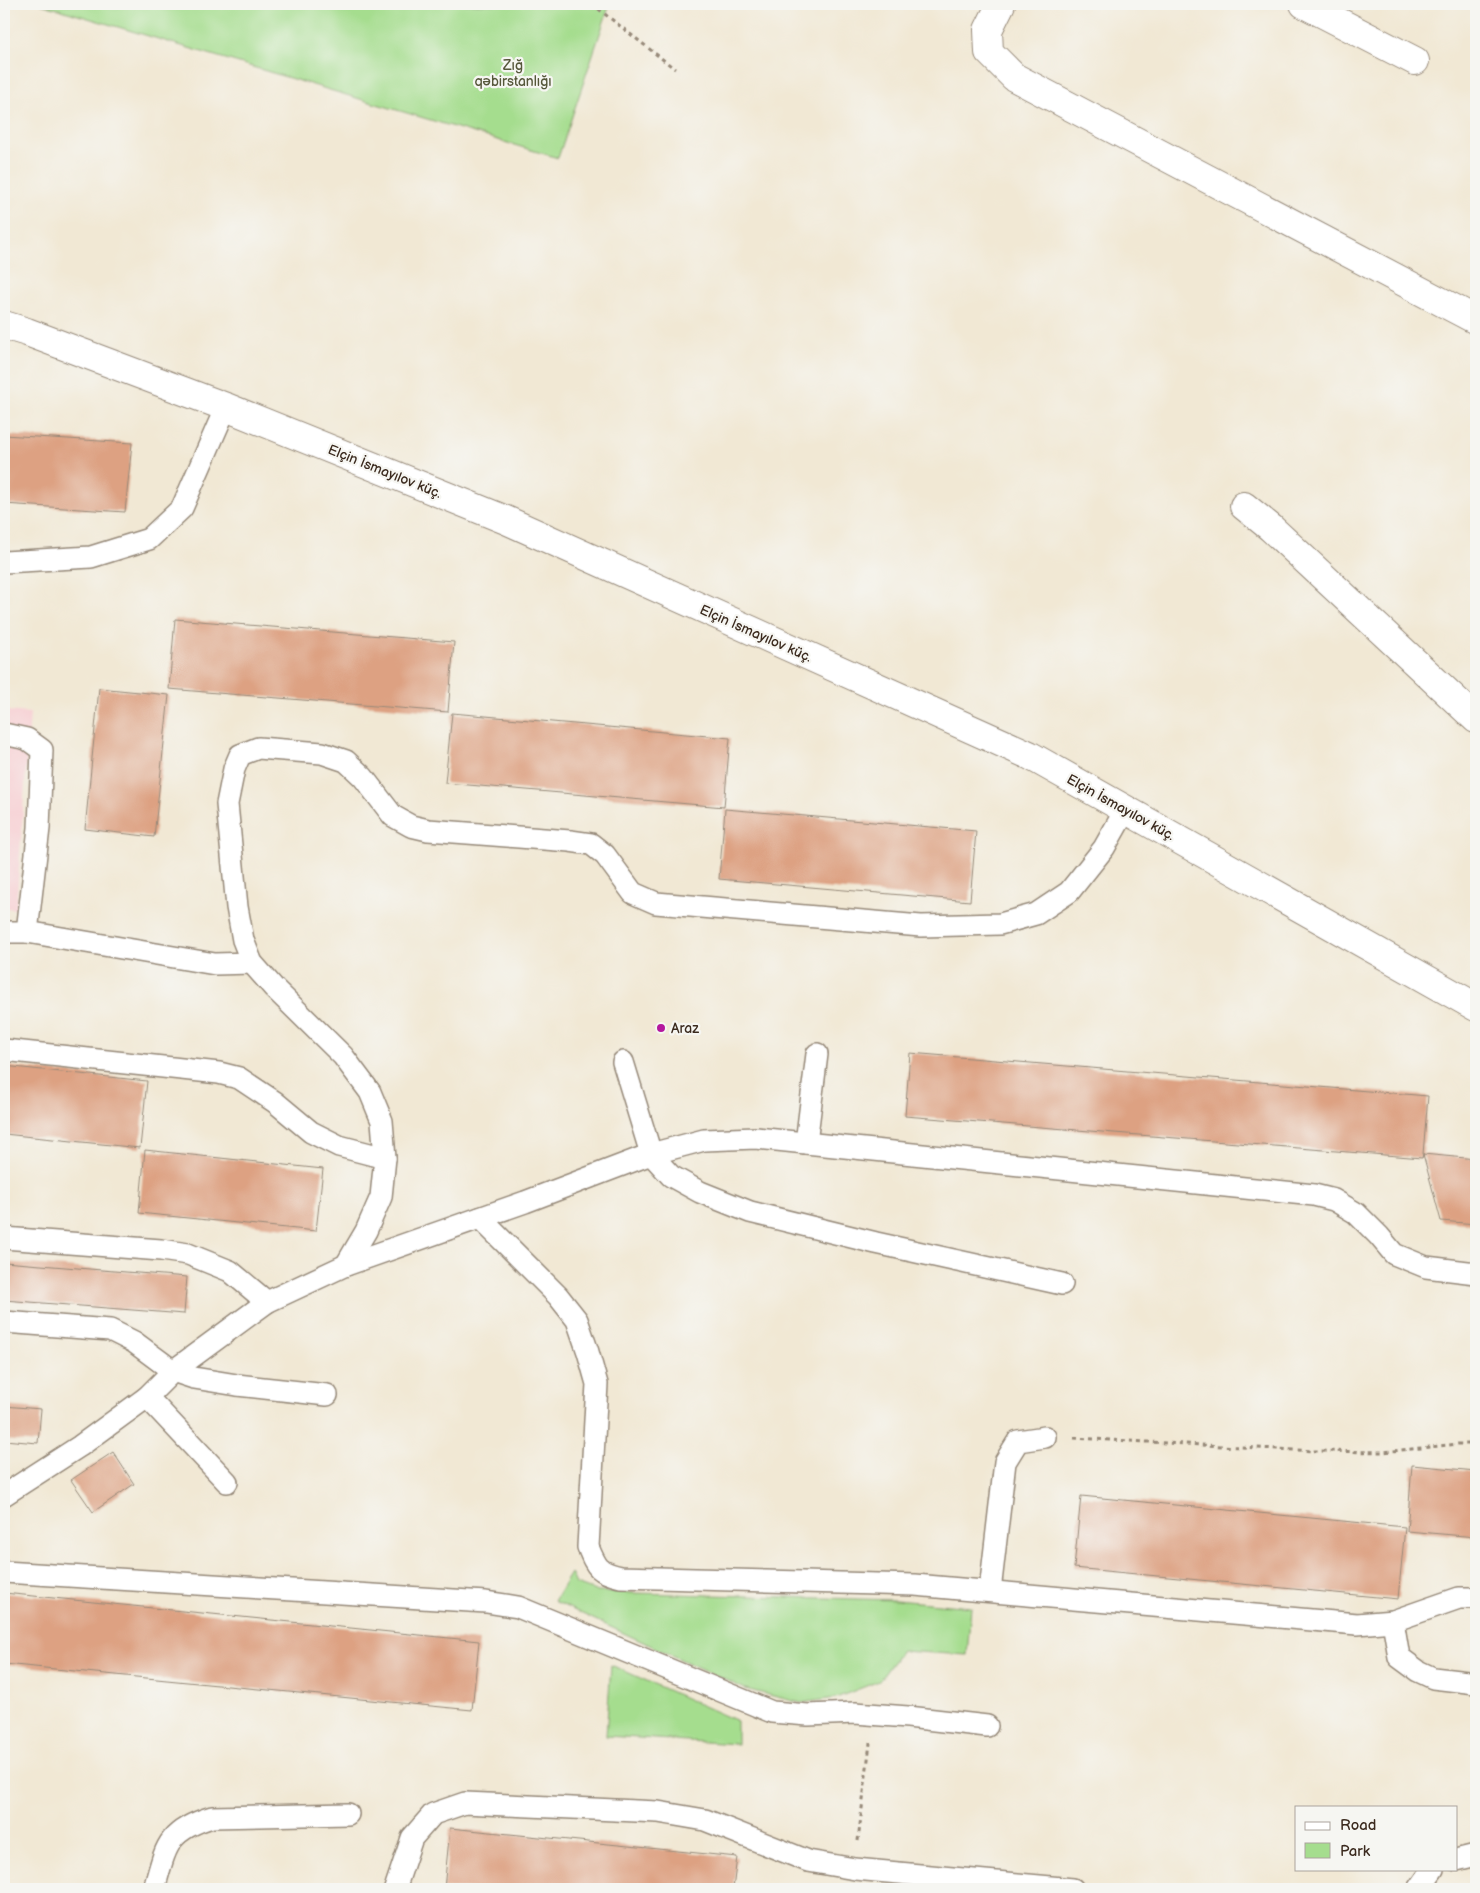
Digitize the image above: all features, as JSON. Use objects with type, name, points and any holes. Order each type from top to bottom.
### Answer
[{"type":"street","points":[[1001,4],[988,30],[989,52],[1014,77],[1476,320]]},
{"type":"street","points":[[1304,4],[1415,61]]},
{"type":"street","name":"Elçin İsmayılov küç.","points":[[4,325],[226,407],[506,520],[1020,752],[1126,809],[1476,1008]]},
{"type":"street","points":[[1244,506],[1271,528],[1476,718]]},
{"type":"lane","points":[[4,562],[92,557],[149,539],[182,508],[226,407]]},
{"type":"lane","points":[[4,734],[27,739],[42,750],[39,828],[27,932]]},
{"type":"lane","points":[[346,1264],[366,1231],[381,1197],[385,1158],[382,1121],[370,1092],[343,1056],[274,988],[252,963],[243,940],[237,907],[227,804],[234,769],[240,755],[258,748],[322,753],[346,761],[363,777],[393,816],[411,826],[428,830],[591,844],[605,855],[633,893],[656,903],[921,926],[1000,924],[1036,914],[1069,892],[1104,848],[1126,809]]},
{"type":"lane","points":[[4,932],[27,932],[215,964],[252,963]]},
{"type":"lane","points":[[4,1050],[219,1073],[239,1078],[275,1102],[312,1132],[339,1146],[385,1158]]},
{"type":"lane","points":[[806,1143],[816,1054]]},
{"type":"lane","points":[[623,1062],[650,1154],[671,1176],[700,1192],[750,1212],[876,1243],[1062,1284]]},
{"type":"lane","points":[[9,1484],[80,1446],[147,1397],[173,1371],[267,1302],[346,1264],[480,1218],[650,1154],[704,1140],[756,1138],[1314,1195],[1334,1200],[1356,1213],[1394,1254],[1426,1266],[1476,1273]]},
{"type":"lane","points":[[480,1218],[558,1296],[577,1320],[597,1384],[588,1548],[594,1562],[604,1573],[621,1577],[915,1585],[1357,1624],[1393,1621],[1459,1598],[1476,1598]]},
{"type":"lane","points":[[4,1238],[162,1250],[188,1254],[230,1271],[267,1302]]},
{"type":"lane","points":[[4,1322],[110,1330],[134,1342],[173,1371],[194,1378],[327,1395]]},
{"type":"lane","points":[[147,1397],[227,1482]]},
{"type":"lane","points":[[990,1591],[1004,1462],[1018,1441],[1045,1437]]},
{"type":"lane","points":[[4,1572],[486,1602],[518,1607],[772,1712],[808,1715],[855,1713],[987,1726]]},
{"type":"lane","points":[[1393,1621],[1399,1657],[1418,1671],[1433,1678],[1476,1684]]},
{"type":"lane","points":[[395,1889],[412,1838],[432,1814],[465,1803],[658,1812],[688,1816],[705,1820],[808,1861],[855,1869],[1073,1889]]},
{"type":"lane","points":[[154,1889],[164,1853],[172,1838],[191,1824],[212,1818],[348,1814]]},
{"type":"lane","points":[[1458,1860],[1476,1856]]},
{"type":"lane","points":[[1420,1889],[1432,1870]]},
{"type":"path","points":[[592,4],[675,69]]},
{"type":"path","points":[[1045,1437],[1383,1452],[1458,1444],[1476,1444]]},
{"type":"path","points":[[855,1869],[873,1715]]},
{"type":"shaded area","points":[[4,680],[6,680],[6,711],[30,713],[16,909],[4,908]]},
{"type":"green space","name":"Zığ qəbirstanlığı","points":[[41,4],[610,4],[558,158]]},
{"type":"green space","points":[[571,1573],[576,1584],[598,1592],[897,1600],[971,1607],[967,1655],[901,1651],[879,1681],[836,1698],[801,1703],[745,1689],[554,1601]]},
{"type":"green space","points":[[611,1665],[737,1721],[737,1744],[606,1736]]},
{"type":"building","points":[[4,435],[132,443],[125,512],[4,504]]},
{"type":"building","points":[[175,619],[454,642],[448,712],[169,689]]},
{"type":"building","points":[[99,688],[169,695],[154,837],[85,829]]},
{"type":"building","points":[[452,713],[730,738],[724,807],[445,783]]},
{"type":"building","points":[[725,809],[976,831],[970,901],[719,879]]},
{"type":"building","points":[[910,1053],[1428,1096],[1423,1154],[1422,1158],[905,1116]]},
{"type":"building","points":[[4,1066],[147,1081],[140,1148],[4,1134]]},
{"type":"building","points":[[145,1150],[323,1169],[316,1231],[139,1213]]},
{"type":"building","points":[[1423,1154],[1476,1159],[1476,1224],[1441,1221]]},
{"type":"building","points":[[4,1262],[187,1277],[184,1314],[4,1300]]},
{"type":"building","points":[[4,1406],[41,1409],[38,1443],[4,1440]]},
{"type":"building","points":[[113,1452],[134,1484],[93,1512],[71,1480]]},
{"type":"building","points":[[1412,1465],[1476,1471],[1476,1537],[1407,1531]]},
{"type":"building","points":[[1081,1496],[1405,1527],[1398,1599],[1074,1568]]},
{"type":"building","points":[[4,1593],[479,1641],[472,1710],[4,1664]]},
{"type":"building","points":[[450,1828],[737,1857],[733,1889],[444,1889]]},
{"type":"place","name":"Araz","points":[[661,1028]]}]
